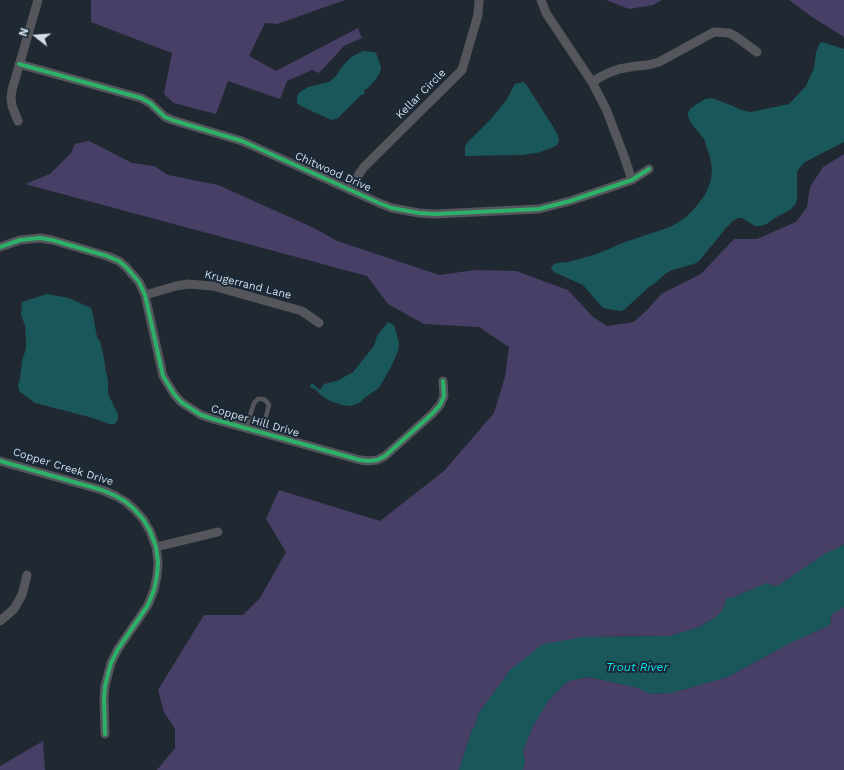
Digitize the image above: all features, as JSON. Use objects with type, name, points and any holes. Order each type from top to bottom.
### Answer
[{"type":"street","points":[[18,121],[12,106],[12,90],[38,0]]},
{"type":"street","name":"Kellar Circle","points":[[350,190],[364,167],[462,70],[478,15],[478,0]]},
{"type":"street","points":[[541,0],[546,13],[592,82],[606,109],[615,129],[632,180]]},
{"type":"street","points":[[592,82],[619,69],[659,62],[714,32],[729,33],[757,52]]},
{"type":"street","name":"Chitwood Drive","points":[[20,64],[141,98],[150,103],[165,117],[172,120],[242,141],[392,208],[419,213],[435,214],[539,209],[570,201],[632,180],[649,169]]},
{"type":"street","name":"Copper Hill Drive","points":[[0,247],[20,240],[40,238],[108,256],[119,261],[133,273],[145,295],[163,376],[174,394],[182,402],[201,415],[360,460],[377,460],[385,456],[440,405],[444,396],[443,380]]},
{"type":"street","name":"Krugerrand Lane","points":[[145,295],[188,284],[213,286],[302,311],[319,323]]},
{"type":"street","name":"Copper Creek Drive","points":[[0,461],[102,490],[116,496],[126,502],[143,519],[150,531],[156,547],[158,562],[154,590],[148,605],[118,649],[108,675],[104,698],[105,734]]},
{"type":"street","points":[[156,547],[218,532]]},
{"type":"street","points":[[0,621],[14,609],[22,595],[27,575]]},
{"type":"lane","points":[[246,428],[254,403],[258,399],[262,399],[266,400],[269,405],[262,432]]},
{"type":"shaded area","points":[[91,0],[345,0],[277,24],[265,23],[249,56],[276,71],[358,28],[362,38],[344,46],[319,73],[312,70],[287,81],[280,99],[228,81],[216,114],[174,103],[164,94],[172,53],[91,22]]},
{"type":"shaded area","points":[[606,0],[662,0],[653,5],[629,9]]},
{"type":"shaded area","points":[[789,0],[844,0],[844,37],[812,17]]},
{"type":"shaded area","points":[[89,141],[132,163],[154,166],[168,175],[218,185],[314,228],[337,241],[439,275],[475,270],[516,271],[568,290],[593,317],[607,326],[634,322],[661,294],[701,274],[734,239],[757,239],[796,222],[807,207],[810,187],[823,167],[844,154],[844,544],[826,553],[776,587],[766,583],[732,598],[727,598],[722,611],[716,617],[699,627],[670,636],[583,637],[511,669],[478,714],[459,770],[157,770],[175,748],[175,729],[164,712],[158,690],[204,615],[243,615],[260,598],[286,552],[266,519],[279,490],[380,521],[444,471],[494,413],[505,377],[509,347],[479,327],[424,324],[388,304],[367,276],[25,184],[50,174],[71,153],[75,144]]},
{"type":"shaded area","points":[[844,607],[844,770],[523,770],[525,761],[523,751],[533,726],[549,700],[568,681],[588,677],[639,688],[649,694],[671,693],[728,677],[790,643],[830,625],[831,615]]},
{"type":"shaded area","points":[[43,741],[45,770],[0,770],[0,766]]},
{"type":"water","points":[[822,42],[844,49],[844,142],[805,162],[800,167],[797,172],[797,200],[795,205],[790,210],[767,224],[760,226],[755,226],[742,218],[738,218],[726,228],[699,261],[694,264],[672,270],[665,274],[624,310],[620,311],[603,308],[583,285],[554,272],[551,269],[556,263],[568,262],[597,254],[625,242],[670,227],[685,218],[705,195],[711,180],[712,169],[704,139],[691,123],[688,116],[688,112],[691,108],[705,99],[712,98],[741,110],[751,112],[789,104],[806,86],[814,68],[816,52],[820,43]]},
{"type":"water","points":[[363,51],[376,53],[381,67],[380,72],[368,88],[364,90],[365,94],[361,95],[338,118],[332,120],[297,103],[299,93],[308,87],[329,82],[336,76],[351,57]]},
{"type":"water","points":[[523,82],[526,84],[557,133],[559,141],[558,144],[537,153],[521,155],[465,156],[465,147],[467,143],[492,118],[507,99],[515,84]]},
{"type":"water","points":[[47,294],[69,298],[91,308],[97,337],[100,341],[104,358],[108,383],[108,394],[118,414],[118,419],[115,424],[109,424],[93,418],[35,403],[19,391],[18,385],[22,360],[26,349],[26,328],[21,315],[22,302]]},
{"type":"water","points":[[388,322],[394,325],[399,343],[398,351],[379,388],[364,398],[361,402],[351,406],[330,401],[315,389],[311,388],[310,386],[312,383],[320,390],[324,384],[337,381],[353,372],[374,346],[377,336]]},
{"type":"water","name":"Trout River","points":[[844,544],[844,607],[831,615],[830,625],[790,643],[728,677],[671,693],[649,694],[639,688],[588,677],[568,681],[549,700],[533,726],[523,751],[525,761],[523,770],[459,770],[478,714],[511,669],[543,644],[583,637],[670,636],[699,627],[716,617],[722,611],[727,598],[732,598],[766,583],[776,587],[826,553]]},
{"type":"cycle path","points":[[19,64],[141,98],[150,103],[165,117],[172,120],[242,141],[379,203],[392,208],[419,213],[435,214],[539,209],[570,201],[632,180],[649,169]]},
{"type":"cycle path","points":[[0,247],[20,240],[40,238],[107,256],[119,261],[139,282],[145,295],[163,376],[174,394],[181,402],[201,415],[213,419],[360,460],[377,460],[385,456],[440,405],[444,396],[443,381]]},
{"type":"cycle path","points":[[0,461],[102,490],[116,496],[134,509],[143,519],[150,531],[156,547],[158,562],[154,590],[148,605],[118,649],[111,663],[105,686],[105,734]]}]
